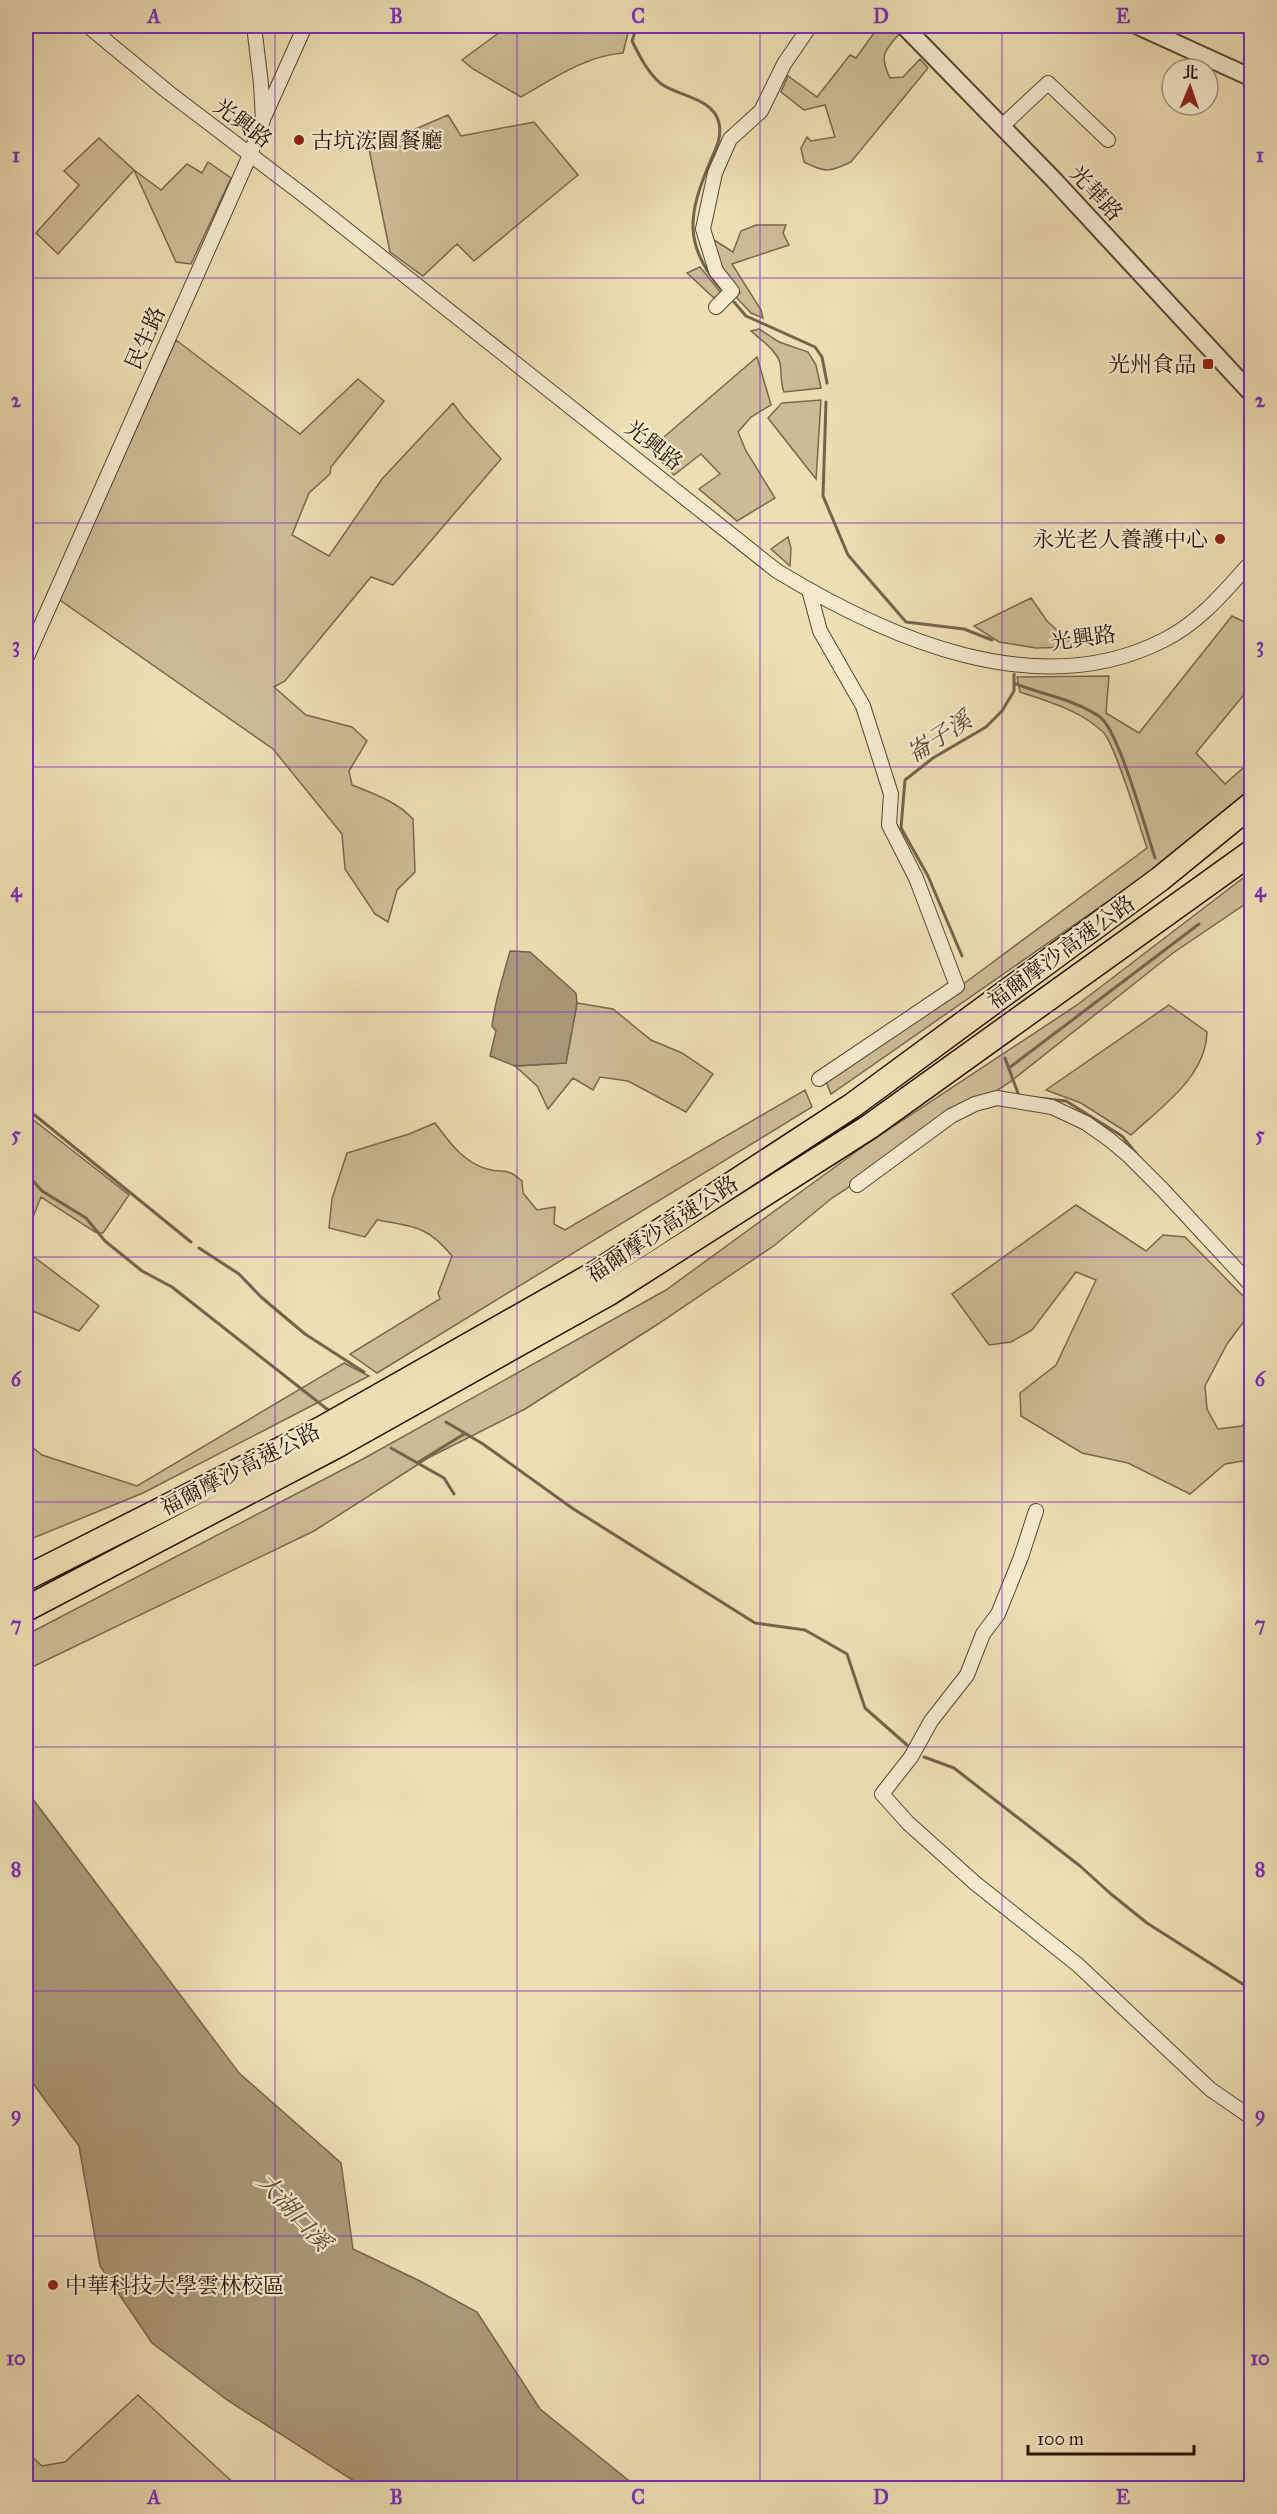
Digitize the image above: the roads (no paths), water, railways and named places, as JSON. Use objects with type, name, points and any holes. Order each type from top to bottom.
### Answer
[{"type":"highway","name":"福爾摩沙高速公路","points":[[26,1578],[323,1428],[596,1273],[853,1105],[1161,879],[1251,804]]},
{"type":"highway","name":"福爾摩沙高速公路","points":[[26,1609],[336,1446],[609,1293],[869,1127],[1251,852]]},
{"type":"street","name":"光興路","points":[[88,26],[168,92],[302,194],[777,571],[872,623],[926,645],[1004,663],[1064,666],[1100,662],[1165,640],[1209,610],[1251,561]]},
{"type":"street","name":"民生路","points":[[26,660],[250,155],[263,120],[254,26]]},
{"type":"street","points":[[263,120],[305,26]]},
{"type":"street","points":[[716,307],[732,291],[716,271],[703,229],[715,173],[730,139],[761,111],[784,64],[810,26]]},
{"type":"street","name":"光華路","points":[[904,26],[1002,126],[1251,394]]},
{"type":"street","points":[[1138,26],[1251,78]]},
{"type":"street","points":[[1002,126],[1048,82],[1108,140]]},
{"type":"street","points":[[809,590],[820,631],[863,706],[891,794],[889,825],[916,878],[957,986],[819,1078]]},
{"type":"street","points":[[857,1185],[951,1116],[975,1104],[997,1098],[1052,1107],[1086,1124],[1130,1156],[1251,1286]]},
{"type":"street","points":[[1036,1511],[1002,1605],[983,1634],[967,1675],[931,1721],[911,1757],[882,1794],[908,1823],[975,1883],[1078,1965],[1210,2089],[1251,2118]]},
{"type":"water","points":[[510,951],[530,952],[576,993],[577,1003],[566,1063],[515,1066],[490,1056],[496,1031],[492,1026],[495,1007]]},
{"type":"water","name":"大湖口溪","points":[[26,1790],[239,2073],[341,2163],[353,2249],[420,2281],[477,2312],[540,2409],[638,2488],[365,2488],[227,2400],[152,2343],[100,2266],[79,2146],[26,2074]]},
{"type":"waterway","points":[[637,26],[632,41],[651,74],[667,87],[702,102],[715,114],[719,123],[719,138],[697,197],[693,227],[700,257],[708,273],[721,289]]},
{"type":"waterway","points":[[734,302],[746,316],[815,347],[822,357],[827,383]]},
{"type":"waterway","points":[[826,402],[823,496],[848,555],[906,622],[964,629],[992,640]]},
{"type":"waterway","name":"崙子溪","points":[[962,956],[928,876],[901,828],[905,780],[933,758],[986,727],[1002,711],[1014,691],[1014,674]]},
{"type":"waterway","name":"崙子溪","points":[[1014,683],[1069,701],[1100,717],[1107,725],[1123,760],[1155,858]]},
{"type":"waterway","name":"崙子溪","points":[[1009,1068],[1199,924]]},
{"type":"waterway","points":[[1005,1058],[1019,1096]]},
{"type":"waterway","points":[[1037,1098],[1066,1101],[1122,1136],[1139,1157]]},
{"type":"waterway","points":[[26,1108],[191,1242]]},
{"type":"waterway","points":[[26,1173],[42,1191],[86,1218],[105,1241],[142,1271],[172,1287],[332,1413]]},
{"type":"waterway","points":[[199,1248],[239,1274],[261,1297],[305,1334],[364,1372]]},
{"type":"waterway","points":[[446,1422],[483,1444],[572,1508],[755,1623],[805,1630],[847,1654],[865,1708],[907,1745]]},
{"type":"waterway","points":[[417,1463],[464,1434]]},
{"type":"waterway","points":[[391,1448],[444,1478],[454,1494]]},
{"type":"waterway","points":[[924,1757],[954,1768],[1080,1866],[1147,1923],[1252,1990]]},
{"type":"place","name":"古坑浤園餐廳","points":[[299,140]]},
{"type":"place","name":"光州食品","points":[[1208,364]]},
{"type":"place","name":"永光老人養護中心","points":[[1220,539]]},
{"type":"place","name":"中華科技大學雲林校區","points":[[53,2285]]}]
